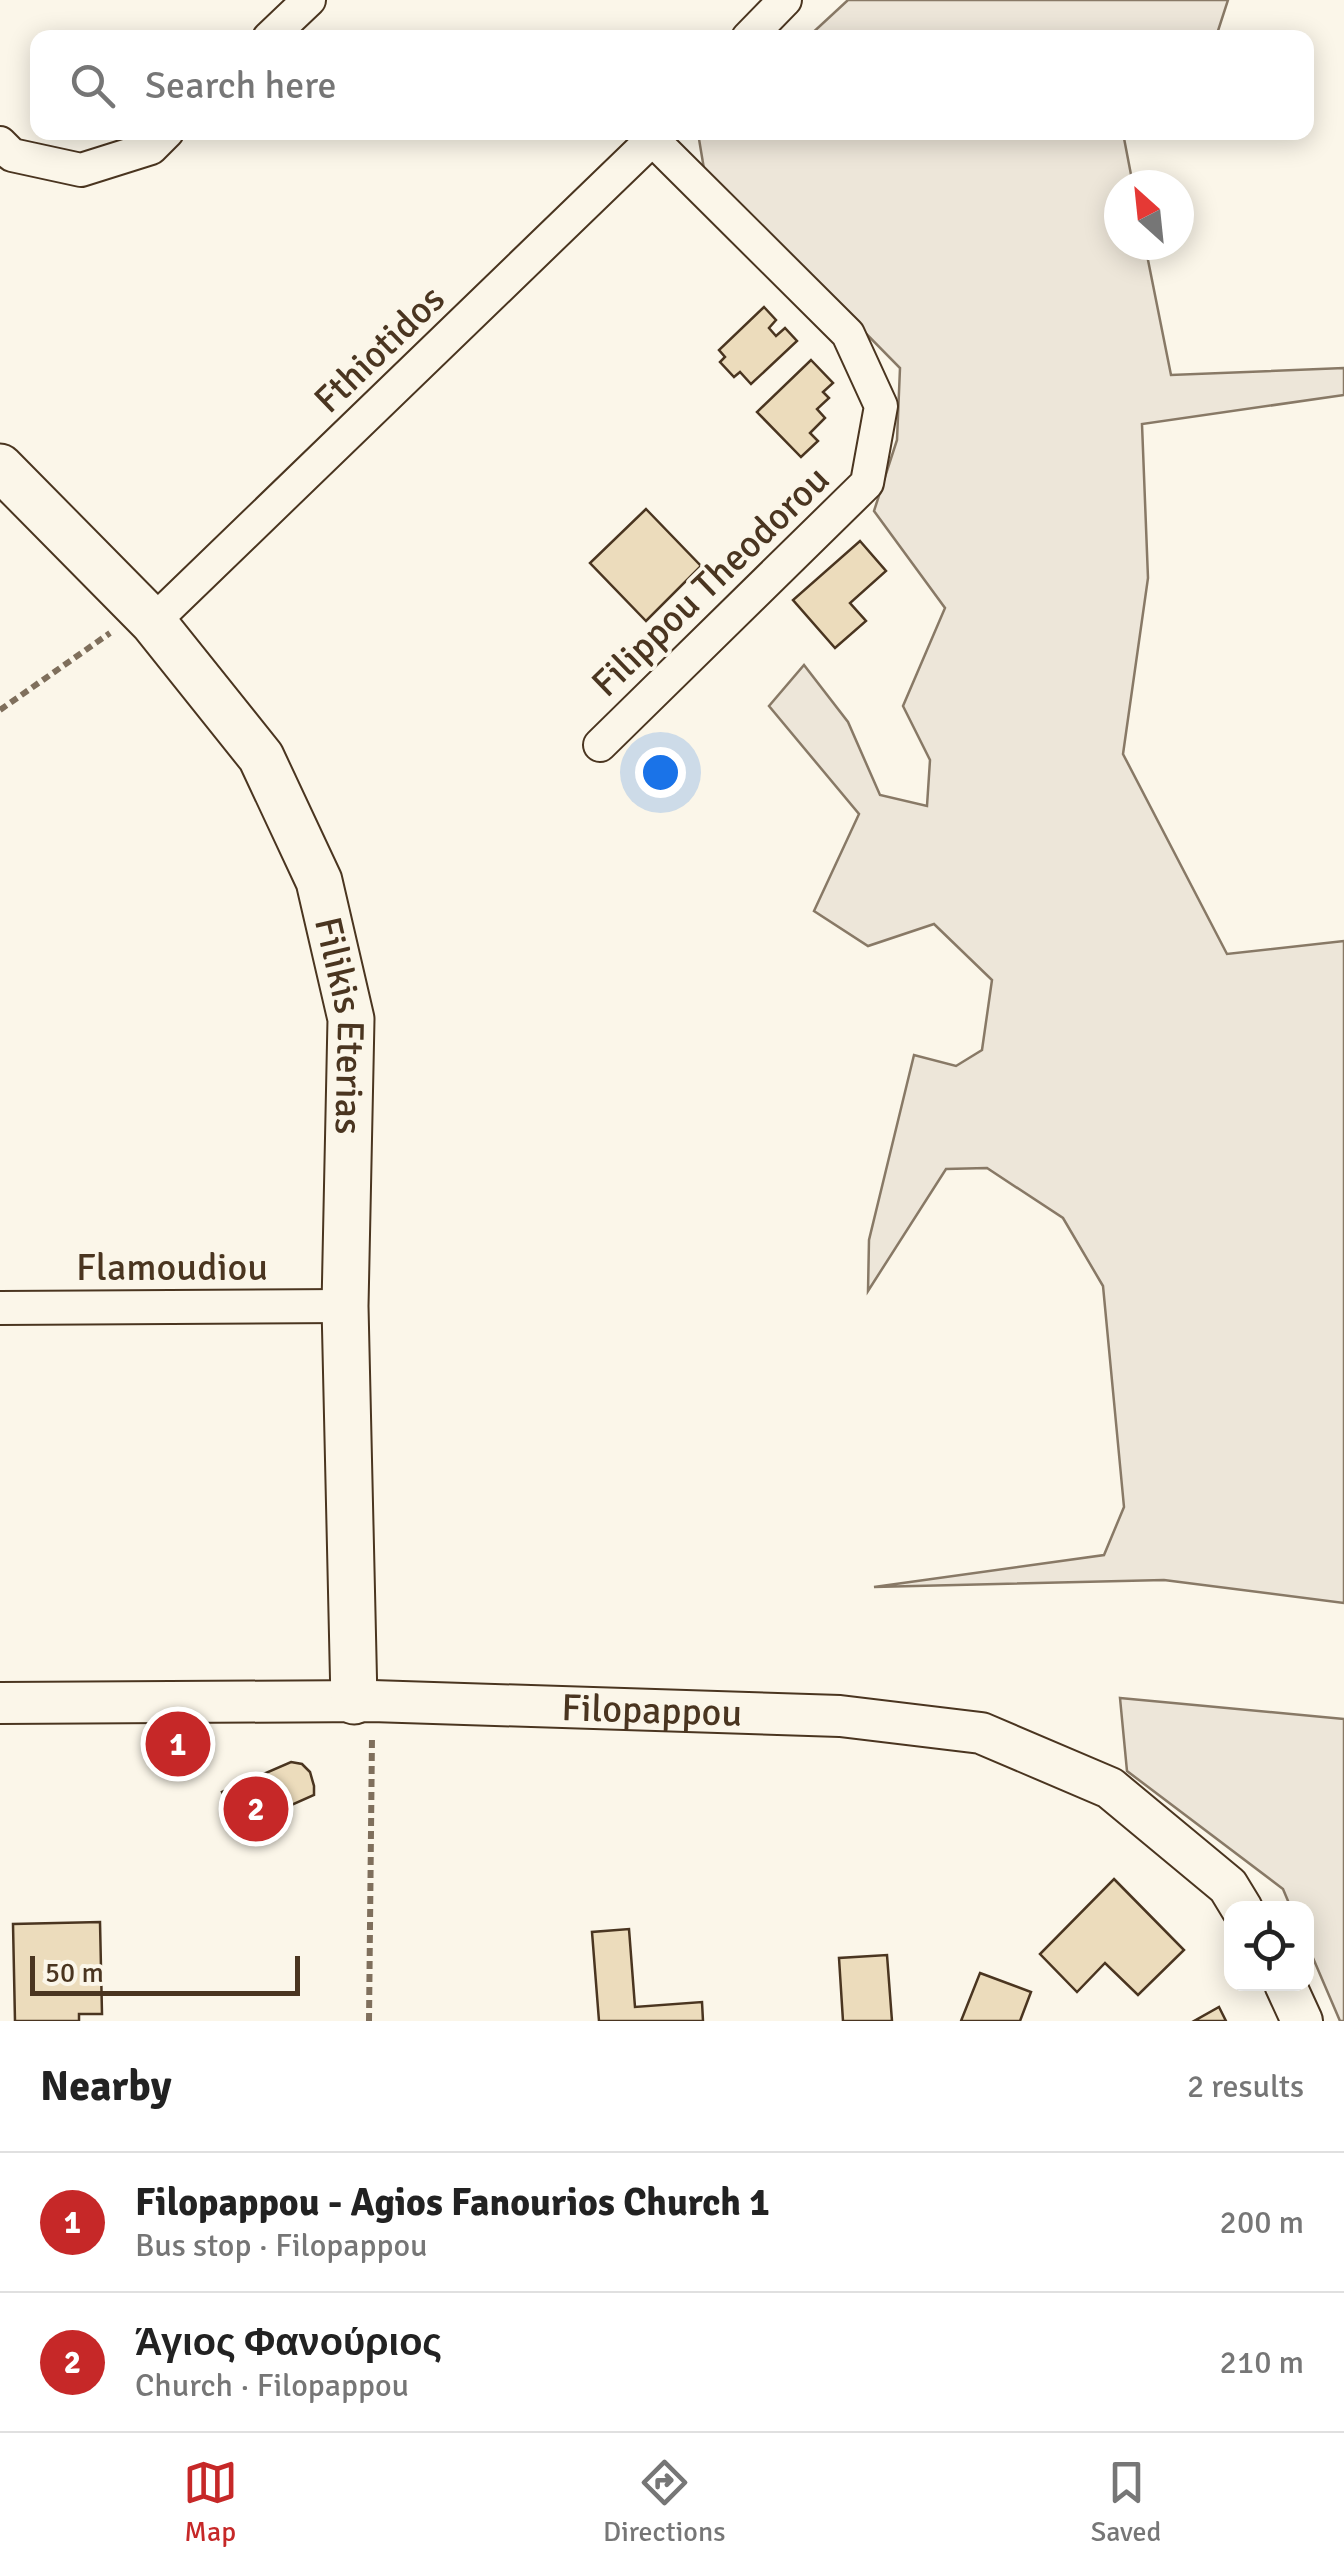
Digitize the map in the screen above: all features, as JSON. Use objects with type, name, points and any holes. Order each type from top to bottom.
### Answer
[{"type":"main road","name":"Filikis Eterias","points":[[0,466],[147,616],[261,757],[319,881],[351,1019],[344,1306],[363,1701]]},
{"type":"street","points":[[277,30],[309,0]]},
{"type":"street","points":[[756,30],[785,0]]},
{"type":"street","points":[[0,143],[12,155],[81,170],[151,148],[159,140]]},
{"type":"street","name":"Fthiotidos","points":[[147,616],[653,140]]},
{"type":"street","name":"Filippou Theodorou","points":[[600,745],[867,484],[882,406],[848,334],[661,140]]},
{"type":"street","name":"Flamoudiou","points":[[0,1308],[344,1306]]},
{"type":"street","name":"Filopappou","points":[[0,1703],[363,1701],[840,1716],[981,1733],[1110,1788],[1228,1886],[1238,1901]]},
{"type":"street","points":[[1287,1991],[1302,2021]]},
{"type":"path","points":[[0,710],[147,616]]},
{"type":"path","points":[[363,1701],[370,2021]]},
{"type":"shaded area","points":[[848,0],[1228,0],[1218,30],[816,30]]},
{"type":"shaded area","points":[[699,140],[1124,140],[1130,170],[1104,170],[1104,260],[1148,260],[1171,375],[1344,368],[1344,395],[1142,424],[1148,578],[1123,754],[1227,954],[1344,941],[1344,1603],[1164,1580],[874,1587],[1104,1555],[1124,1507],[1103,1286],[1063,1218],[987,1168],[946,1169],[868,1291],[869,1240],[914,1055],[956,1066],[982,1050],[992,980],[934,924],[868,946],[814,911],[859,814],[769,706],[804,665],[848,722],[880,795],[927,806],[930,760],[903,706],[945,608],[874,511],[897,440],[900,368],[704,169]]},
{"type":"shaded area","points":[[1120,1698],[1344,1719],[1344,2021],[1340,2021],[1314,1960],[1314,1901],[1288,1901],[1283,1889],[1127,1771]]},
{"type":"building","points":[[764,307],[776,320],[769,328],[776,336],[785,328],[797,341],[751,384],[740,372],[734,377],[720,362],[725,357],[719,350]]},
{"type":"building","points":[[811,360],[833,383],[823,392],[829,398],[817,409],[825,418],[810,433],[818,441],[801,457],[757,412]]},
{"type":"building","points":[[646,509],[701,566],[646,621],[590,563]]},
{"type":"building","points":[[860,541],[886,571],[850,603],[866,621],[835,648],[793,600]]},
{"type":"building","points":[[291,1762],[302,1764],[310,1772],[314,1795],[253,1822],[258,1833],[243,1840],[222,1792]]},
{"type":"building","points":[[1114,1879],[1184,1950],[1138,1995],[1105,1963],[1077,1992],[1040,1954]]},
{"type":"building","points":[[100,1922],[102,2014],[79,2014],[79,2021],[15,2021],[13,1924]]},
{"type":"building","points":[[629,1929],[635,2007],[702,2002],[703,2021],[599,2021],[592,1932]]},
{"type":"building","points":[[887,1955],[892,2021],[843,2021],[839,1958]]},
{"type":"building","points":[[980,1973],[1031,1992],[1020,2021],[961,2021]]},
{"type":"building","points":[[1219,2007],[1226,2021],[1194,2021]]},
{"type":"place","name":"Filopappou - Agios Fanourios Church 1","points":[[178,1744]]},
{"type":"place","name":"Άγιος Φανούριος","points":[[256,1809]]}]
